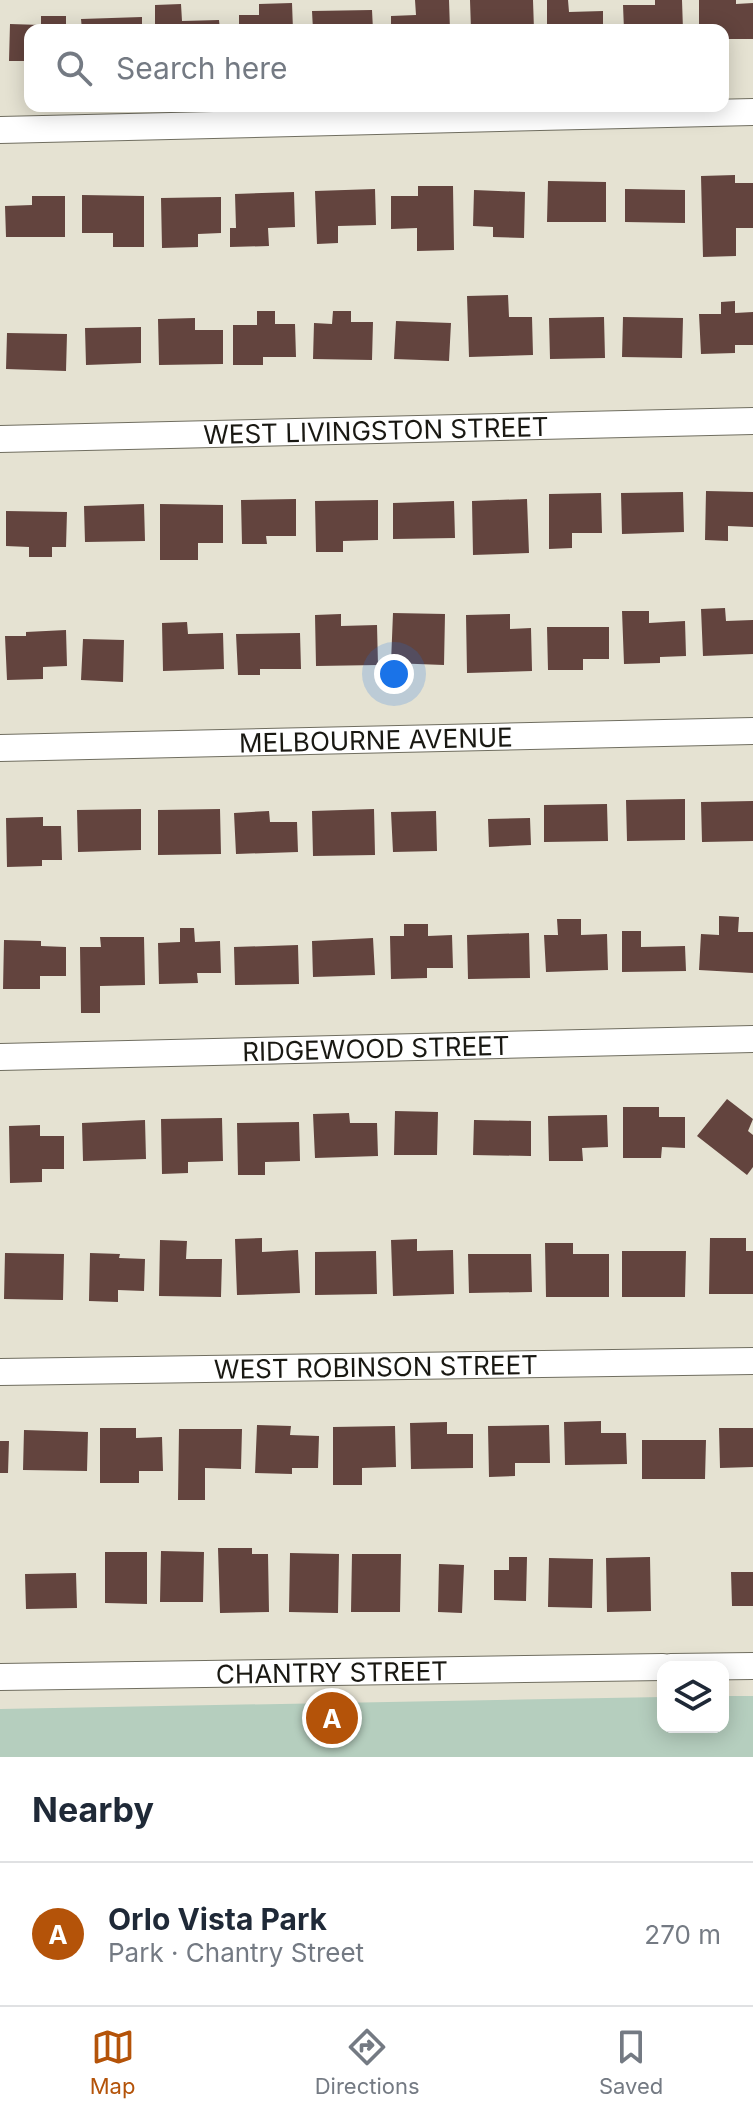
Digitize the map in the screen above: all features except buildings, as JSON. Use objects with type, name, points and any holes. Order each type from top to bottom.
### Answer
[{"type":"street","points":[[0,130],[753,112]]},
{"type":"street","name":"WEST LIVINGSTON STREET","points":[[0,439],[753,421]]},
{"type":"street","name":"MELBOURNE AVENUE","points":[[0,748],[753,731]]},
{"type":"street","name":"RIDGEWOOD STREET","points":[[0,1057],[753,1039]]},
{"type":"street","name":"WEST ROBINSON STREET","points":[[0,1372],[753,1361]]},
{"type":"street","points":[[729,1666],[753,1666]]},
{"type":"street","name":"CHANTRY STREET","points":[[0,1677],[657,1667]]},
{"type":"green space","points":[[729,1696],[753,1696],[753,1757],[0,1757],[0,1709],[657,1697],[657,1733],[729,1733]]},
{"type":"place","name":"Orlo Vista Park","points":[[332,1718]]}]
